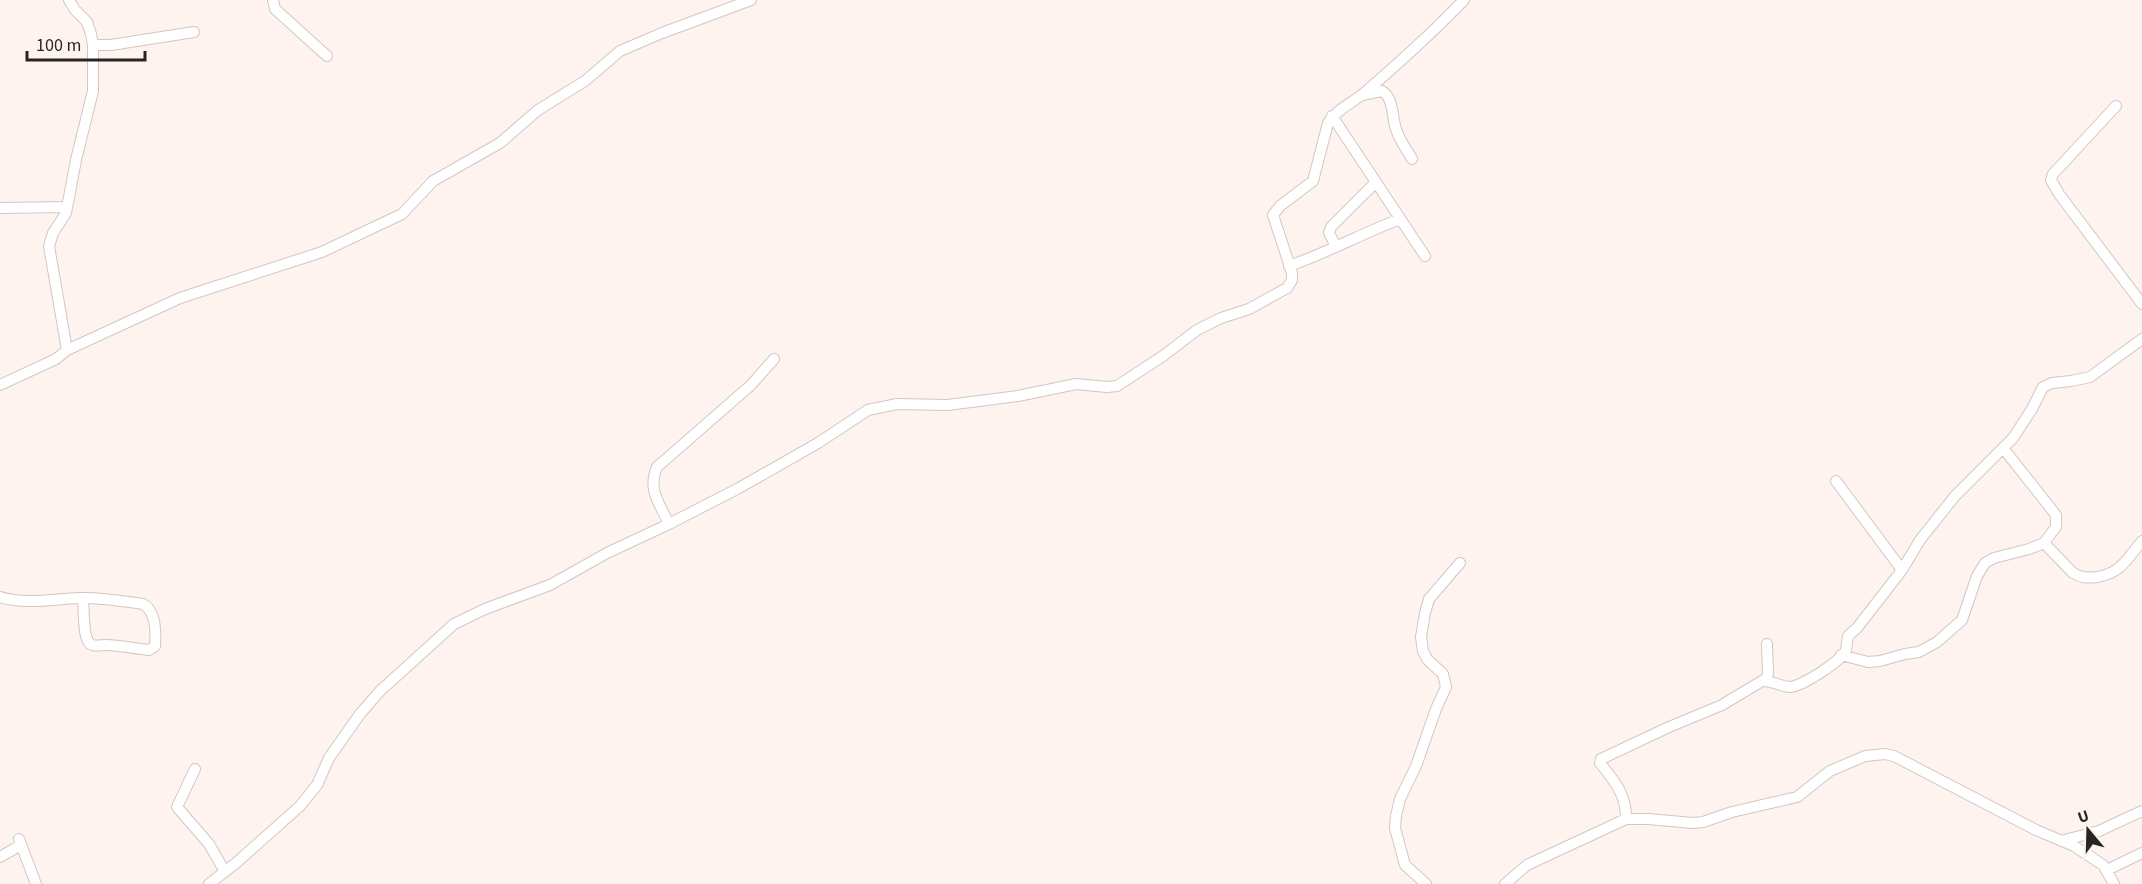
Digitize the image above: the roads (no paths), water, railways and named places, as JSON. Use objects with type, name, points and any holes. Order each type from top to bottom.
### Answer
[{"type":"street","points":[[67,350],[49,246],[53,233],[62,222],[67,207],[93,91],[93,45],[87,22],[73,8],[69,0]]},
{"type":"street","points":[[273,0],[275,9],[327,56]]},
{"type":"street","points":[[0,386],[56,359],[67,350],[180,298],[322,252],[402,214],[433,181],[500,143],[538,110],[585,81],[620,51],[726,4],[751,0]]},
{"type":"street","points":[[209,884],[300,806],[317,785],[329,758],[360,714],[380,691],[452,626],[485,609],[550,585],[607,553],[669,525],[739,488],[868,410],[897,404],[960,404],[1018,396],[1076,384],[1117,386],[1163,356],[1197,330],[1221,318],[1249,309],[1287,288],[1292,280],[1273,215],[1280,206],[1313,181],[1328,123],[1332,116],[1361,95],[1430,35],[1464,0]]},
{"type":"street","points":[[93,45],[111,45],[194,33]]},
{"type":"street","points":[[1361,95],[1382,91],[1386,94],[1395,118],[1397,132],[1412,159]]},
{"type":"street","points":[[2116,106],[2053,174],[2051,180],[2059,194],[2142,304]]},
{"type":"street","points":[[1332,116],[1425,256]]},
{"type":"street","points":[[1336,246],[1329,233],[1331,227],[1376,182]]},
{"type":"street","points":[[0,208],[67,207]]},
{"type":"street","points":[[1289,266],[1311,259],[1400,219]]},
{"type":"street","points":[[1626,819],[1625,799],[1609,773],[1600,765],[1601,759],[1722,705],[1766,680],[1787,687],[1806,683],[1846,651],[1848,636],[1857,628],[1902,570],[1920,540],[1955,496],[2023,425],[2043,387],[2052,383],[2090,377],[2142,339]]},
{"type":"street","points":[[669,525],[652,487],[657,467],[751,385],[774,359]]},
{"type":"street","points":[[1840,655],[1868,662],[1919,652],[1937,642],[1962,620],[1977,576],[1985,563],[1994,558],[2044,543],[2056,527],[2056,515],[2003,448]]},
{"type":"street","points":[[1836,481],[1902,570]]},
{"type":"street","points":[[2044,543],[2073,573],[2090,578],[2114,573],[2142,541]]},
{"type":"street","points":[[1426,884],[1404,865],[1395,828],[1396,816],[1400,799],[1416,766],[1446,687],[1443,674],[1427,659],[1423,651],[1421,637],[1425,613],[1429,599],[1460,562]]},
{"type":"street","points":[[0,597],[18,601],[83,598],[102,598],[147,606],[153,618],[155,646],[149,651],[120,645],[90,644],[87,641],[83,598]]},
{"type":"street","points":[[1766,680],[1768,673],[1767,644]]},
{"type":"street","points":[[1505,884],[1527,865],[1626,819],[1693,823],[1732,812],[1788,801],[1804,793],[1830,771],[1841,765],[1865,756],[1885,754],[1894,756],[2097,860],[2107,870],[2114,884]]},
{"type":"street","points":[[195,770],[177,807],[209,844],[225,872]]},
{"type":"street","points":[[2061,841],[2099,831],[2142,811]]},
{"type":"street","points":[[0,857],[20,842],[36,884]]},
{"type":"street","points":[[2107,870],[2142,853]]}]
